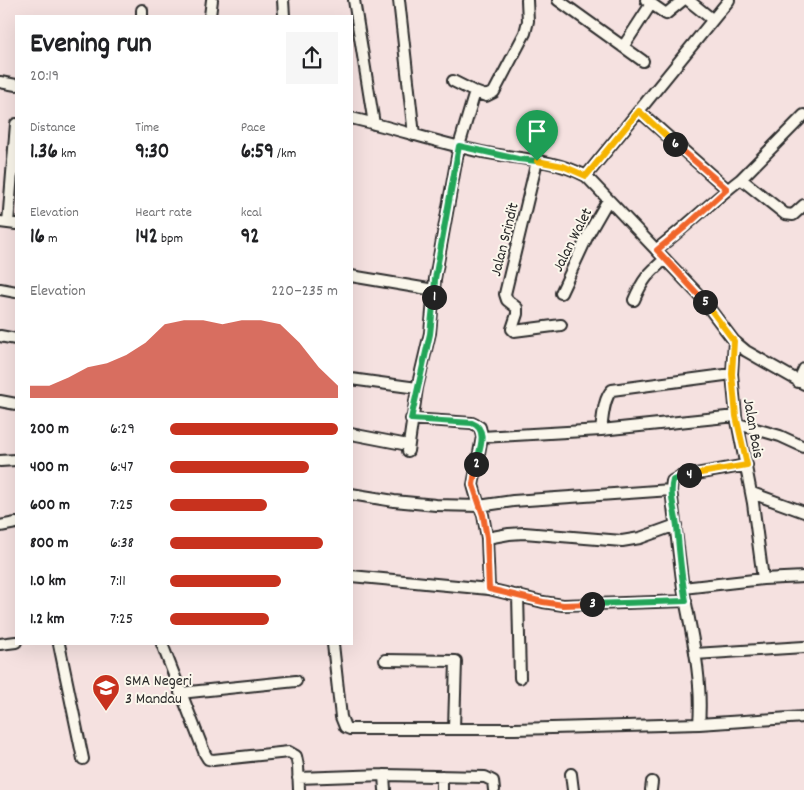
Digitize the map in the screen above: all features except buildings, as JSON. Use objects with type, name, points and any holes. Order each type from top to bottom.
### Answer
[{"type":"street","points":[[210,15],[212,0]]},
{"type":"street","points":[[283,0],[284,15]]},
{"type":"street","points":[[354,0],[374,124]]},
{"type":"street","points":[[399,0],[414,135]]},
{"type":"street","points":[[453,82],[486,96],[494,92],[525,33],[528,21],[528,0]]},
{"type":"street","points":[[558,0],[643,61]]},
{"type":"street","points":[[623,47],[648,2],[666,14],[683,0]]},
{"type":"street","points":[[688,0],[713,20]]},
{"type":"street","points":[[586,176],[729,0]]},
{"type":"street","points":[[0,82],[15,85]]},
{"type":"street","points":[[353,434],[408,448],[411,419],[430,334],[434,290],[459,146],[475,92]]},
{"type":"street","points":[[639,111],[727,189]]},
{"type":"street","points":[[657,250],[741,178],[804,115]]},
{"type":"street","points":[[353,119],[459,146],[563,166],[586,176],[700,296],[734,341],[746,351],[801,383],[804,369]]},
{"type":"street","points":[[8,223],[15,136]]},
{"type":"street","name":"Jalan Srindit","points":[[537,161],[505,294],[508,300],[517,308],[512,329],[514,331],[561,325]]},
{"type":"street","points":[[741,178],[785,214],[793,215],[804,205]]},
{"type":"street","name":"Jalan Walet","points":[[561,293],[589,233],[608,200]]},
{"type":"street","points":[[634,300],[642,281],[665,259]]},
{"type":"street","points":[[353,276],[434,290]]},
{"type":"street","points":[[0,289],[15,292]]},
{"type":"street","points":[[0,336],[15,339]]},
{"type":"street","name":"Jalan Bais","points":[[734,341],[732,374],[737,420],[752,494],[763,579]]},
{"type":"street","points":[[601,430],[608,396],[612,390],[732,374]]},
{"type":"street","points":[[353,380],[417,388]]},
{"type":"street","points":[[0,401],[15,404]]},
{"type":"street","points":[[411,419],[472,423],[480,427],[482,437],[473,485],[483,515],[487,538],[489,589]]},
{"type":"street","points":[[482,437],[737,420],[804,447]]},
{"type":"street","points":[[0,461],[15,460]]},
{"type":"street","points":[[700,724],[700,700],[695,654],[683,588],[672,481],[675,478],[747,465]]},
{"type":"street","points":[[353,494],[411,503],[479,506],[513,501],[672,490]]},
{"type":"street","points":[[752,494],[804,512]]},
{"type":"street","points":[[0,526],[15,523]]},
{"type":"street","points":[[487,538],[524,533],[622,541],[640,538],[676,525]]},
{"type":"street","points":[[353,576],[489,589],[563,605],[686,601]]},
{"type":"street","points":[[683,588],[763,579],[804,577]]},
{"type":"street","points":[[518,595],[520,678]]},
{"type":"street","points":[[0,644],[15,642]]},
{"type":"street","points":[[59,645],[83,759]]},
{"type":"street","points":[[162,645],[180,693],[208,758],[213,760],[289,752],[296,756],[299,790]]},
{"type":"street","points":[[333,645],[341,717],[345,727],[356,730],[515,729],[700,724],[804,717]]},
{"type":"street","points":[[695,654],[804,647]]},
{"type":"street","points":[[385,660],[456,661],[454,728]]},
{"type":"street","points":[[180,693],[296,681]]},
{"type":"street","points":[[571,774],[573,790]]},
{"type":"street","points":[[298,778],[384,775],[486,777],[493,781],[494,790]]},
{"type":"street","points":[[384,775],[384,790]]},
{"type":"street","points":[[442,776],[442,790]]},
{"type":"place","name":"SMA Negeri 3 Mandau","points":[[106,712]]},
{"type":"route","points":[[639,111],[727,189],[657,250],[700,296],[734,341],[732,374],[736,416],[747,465],[679,477],[672,481],[679,563],[686,601],[563,605],[489,589],[487,538],[483,515],[473,485],[482,431],[480,427],[472,423],[411,419],[430,334],[435,279],[459,146],[480,152],[537,161],[544,161],[573,169],[586,176],[639,111]]}]
